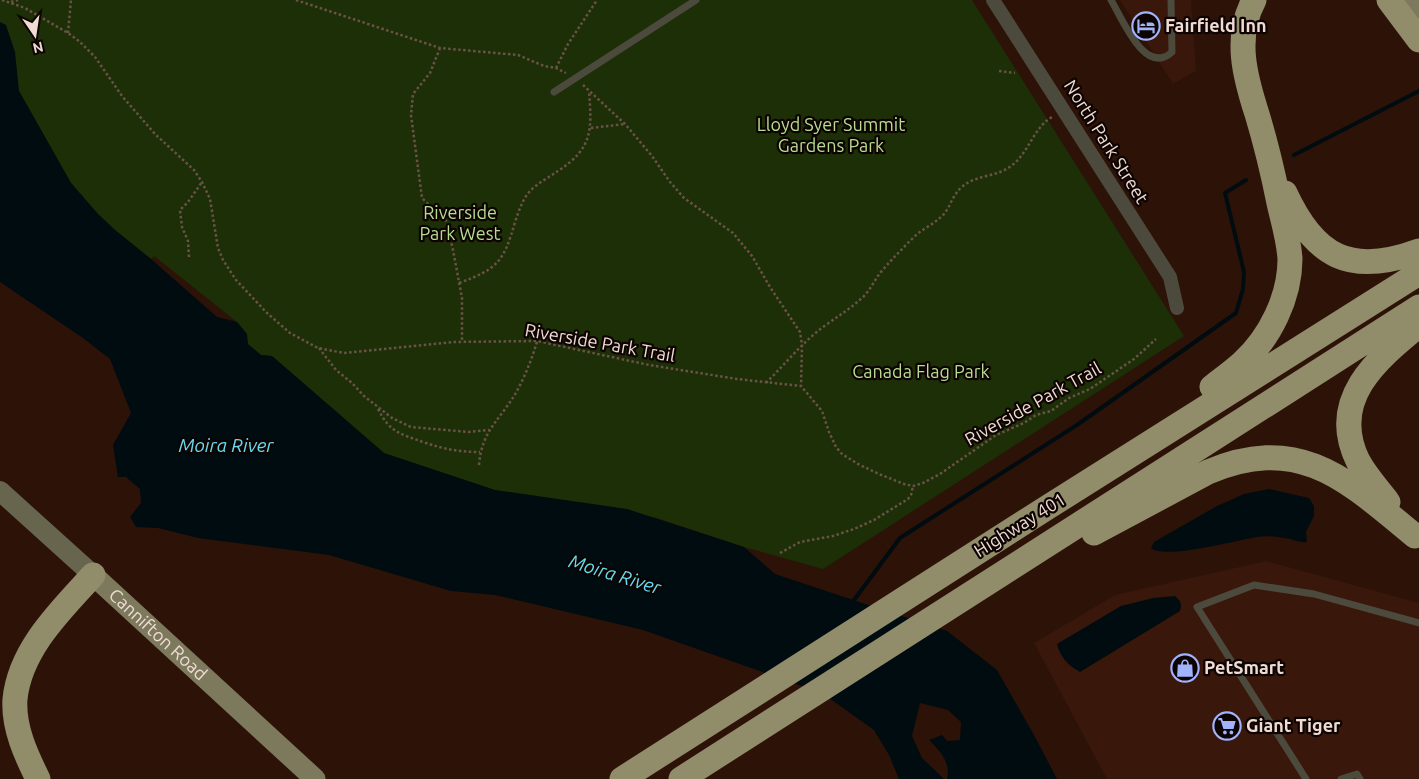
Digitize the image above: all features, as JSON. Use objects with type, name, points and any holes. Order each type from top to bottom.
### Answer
[{"type":"highway","points":[[1048,507],[1243,363],[1269,329],[1279,310],[1285,291],[1290,258],[1288,242],[1269,155],[1250,93],[1243,53],[1245,23],[1254,0]]},
{"type":"highway","points":[[1389,0],[1419,40]]},
{"type":"highway","points":[[1269,155],[1293,210],[1312,238],[1324,249],[1338,256],[1371,263],[1386,261],[1419,251]]},
{"type":"highway","name":"Highway 401","points":[[622,779],[1419,273]]},
{"type":"highway","name":"Highway 401","points":[[682,779],[1419,307]]},
{"type":"highway","points":[[1417,538],[1359,463],[1350,440],[1348,418],[1354,396],[1365,375],[1381,357],[1419,325]]},
{"type":"highway","points":[[962,600],[1075,544],[1208,472],[1227,465],[1260,458],[1284,458],[1321,468],[1345,481],[1370,499],[1417,538]]},
{"type":"highway","points":[[38,779],[19,733],[15,701],[17,688],[22,671],[39,638],[56,615],[93,575]]},
{"type":"main road","points":[[1412,0],[1419,12]]},
{"type":"main road","name":"Cannifton Road","points":[[0,491],[314,779]]},
{"type":"street","name":"North Park Street","points":[[993,0],[1170,277],[1177,308]]},
{"type":"lane","points":[[554,92],[696,0]]},
{"type":"lane","points":[[1111,0],[1138,46],[1148,55],[1158,59],[1166,58],[1172,52],[1171,0]]},
{"type":"lane","points":[[1306,779],[1196,607],[1254,585],[1314,594],[1419,623]]},
{"type":"lane","points":[[1341,779],[1357,774],[1360,779]]},
{"type":"path","name":"Riverside Park Trail","points":[[2,0],[25,8],[68,33],[79,41],[94,57],[122,96],[155,134],[194,170],[202,182],[210,199],[218,248],[223,260],[236,280],[267,313],[290,332],[318,348],[344,353],[462,342],[537,341],[649,365],[766,383],[801,386]]},
{"type":"path","points":[[10,2],[18,0]]},
{"type":"path","points":[[68,33],[71,0]]},
{"type":"path","points":[[296,0],[440,48],[518,56],[544,66],[556,68],[576,79],[625,124],[684,198],[733,233],[752,256],[800,332],[802,345],[801,386],[822,410],[832,439],[842,454],[879,474],[913,486],[911,496],[908,499],[874,520],[834,536],[800,542],[780,553]]},
{"type":"path","points":[[556,68],[568,44],[598,0]]},
{"type":"path","points":[[440,48],[430,73],[413,94],[411,115],[422,198],[446,221],[462,298],[462,342]]},
{"type":"path","points":[[999,70],[1015,73]]},
{"type":"path","points":[[459,283],[481,275],[500,261],[510,242],[520,207],[531,191],[574,161],[585,146],[591,128],[589,90]]},
{"type":"path","points":[[766,383],[802,345],[823,327],[846,313],[865,294],[898,252],[918,232],[938,220],[963,185],[974,179],[995,174],[1011,166],[1021,157],[1046,120]]},
{"type":"path","points":[[591,128],[625,124]]},
{"type":"path","points":[[189,257],[188,241],[182,227],[180,210],[202,182]]},
{"type":"path","name":"Riverside Park Trail","points":[[913,486],[940,474],[996,435],[1024,423],[1036,415],[1051,411],[1069,398],[1090,389],[1134,359],[1156,339]]},
{"type":"path","points":[[480,465],[480,452],[484,440],[518,390],[529,367],[537,341]]},
{"type":"path","points":[[318,348],[336,370],[364,396],[392,418],[411,427],[469,432],[489,430]]},
{"type":"path","points":[[378,408],[383,418],[393,430],[406,437],[449,450],[480,452]]},
{"type":"shaded area","points":[[1120,0],[1191,0],[1196,71],[1173,84]]},
{"type":"shaded area","points":[[1266,561],[1419,603],[1419,779],[1107,779],[1034,643],[1115,595]]},
{"type":"green space","name":"Riverside Park West","points":[[0,0],[972,0],[1184,336],[823,569],[744,547],[657,518],[495,490],[384,453],[272,356],[261,355],[247,344],[247,334],[237,322],[154,256],[151,259],[98,214],[71,183],[19,91],[0,37]]},
{"type":"water","name":"Moira River","points":[[0,22],[6,25],[15,52],[19,91],[71,183],[98,214],[217,317],[237,322],[247,334],[248,344],[261,355],[272,356],[384,453],[495,490],[627,509],[744,547],[775,574],[947,631],[997,670],[1057,779],[947,779],[946,762],[941,753],[929,740],[942,735],[947,741],[960,740],[961,722],[948,710],[920,703],[912,736],[922,758],[944,779],[899,779],[889,755],[874,730],[822,693],[643,630],[495,595],[451,591],[329,555],[198,538],[158,528],[136,527],[130,517],[141,503],[140,489],[126,477],[118,477],[113,445],[131,413],[110,359],[83,338],[0,282]]},
{"type":"water","points":[[1269,489],[1309,498],[1314,506],[1314,516],[1306,532],[1307,542],[1264,536],[1185,551],[1159,551],[1151,548],[1154,542],[1217,506],[1244,494]]},
{"type":"water","points":[[1175,596],[1179,599],[1180,611],[1080,672],[1072,667],[1060,653],[1057,644],[1121,606],[1153,598]]},
{"type":"waterway","points":[[1294,155],[1419,91]]},
{"type":"waterway","points":[[854,600],[900,538],[1077,425],[1236,313],[1243,289],[1244,272],[1225,193],[1246,180]]},
{"type":"place","name":"Fairfield Inn","points":[[1146,26]]},
{"type":"place","name":"PetSmart","points":[[1185,668]]},
{"type":"place","name":"Giant Tiger","points":[[1227,726]]},
{"type":"park label","name":"Lloyd Syer Summit Gardens Park","points":[[831,135]]},
{"type":"park label","name":"Canada Flag Park","points":[[921,372]]}]
